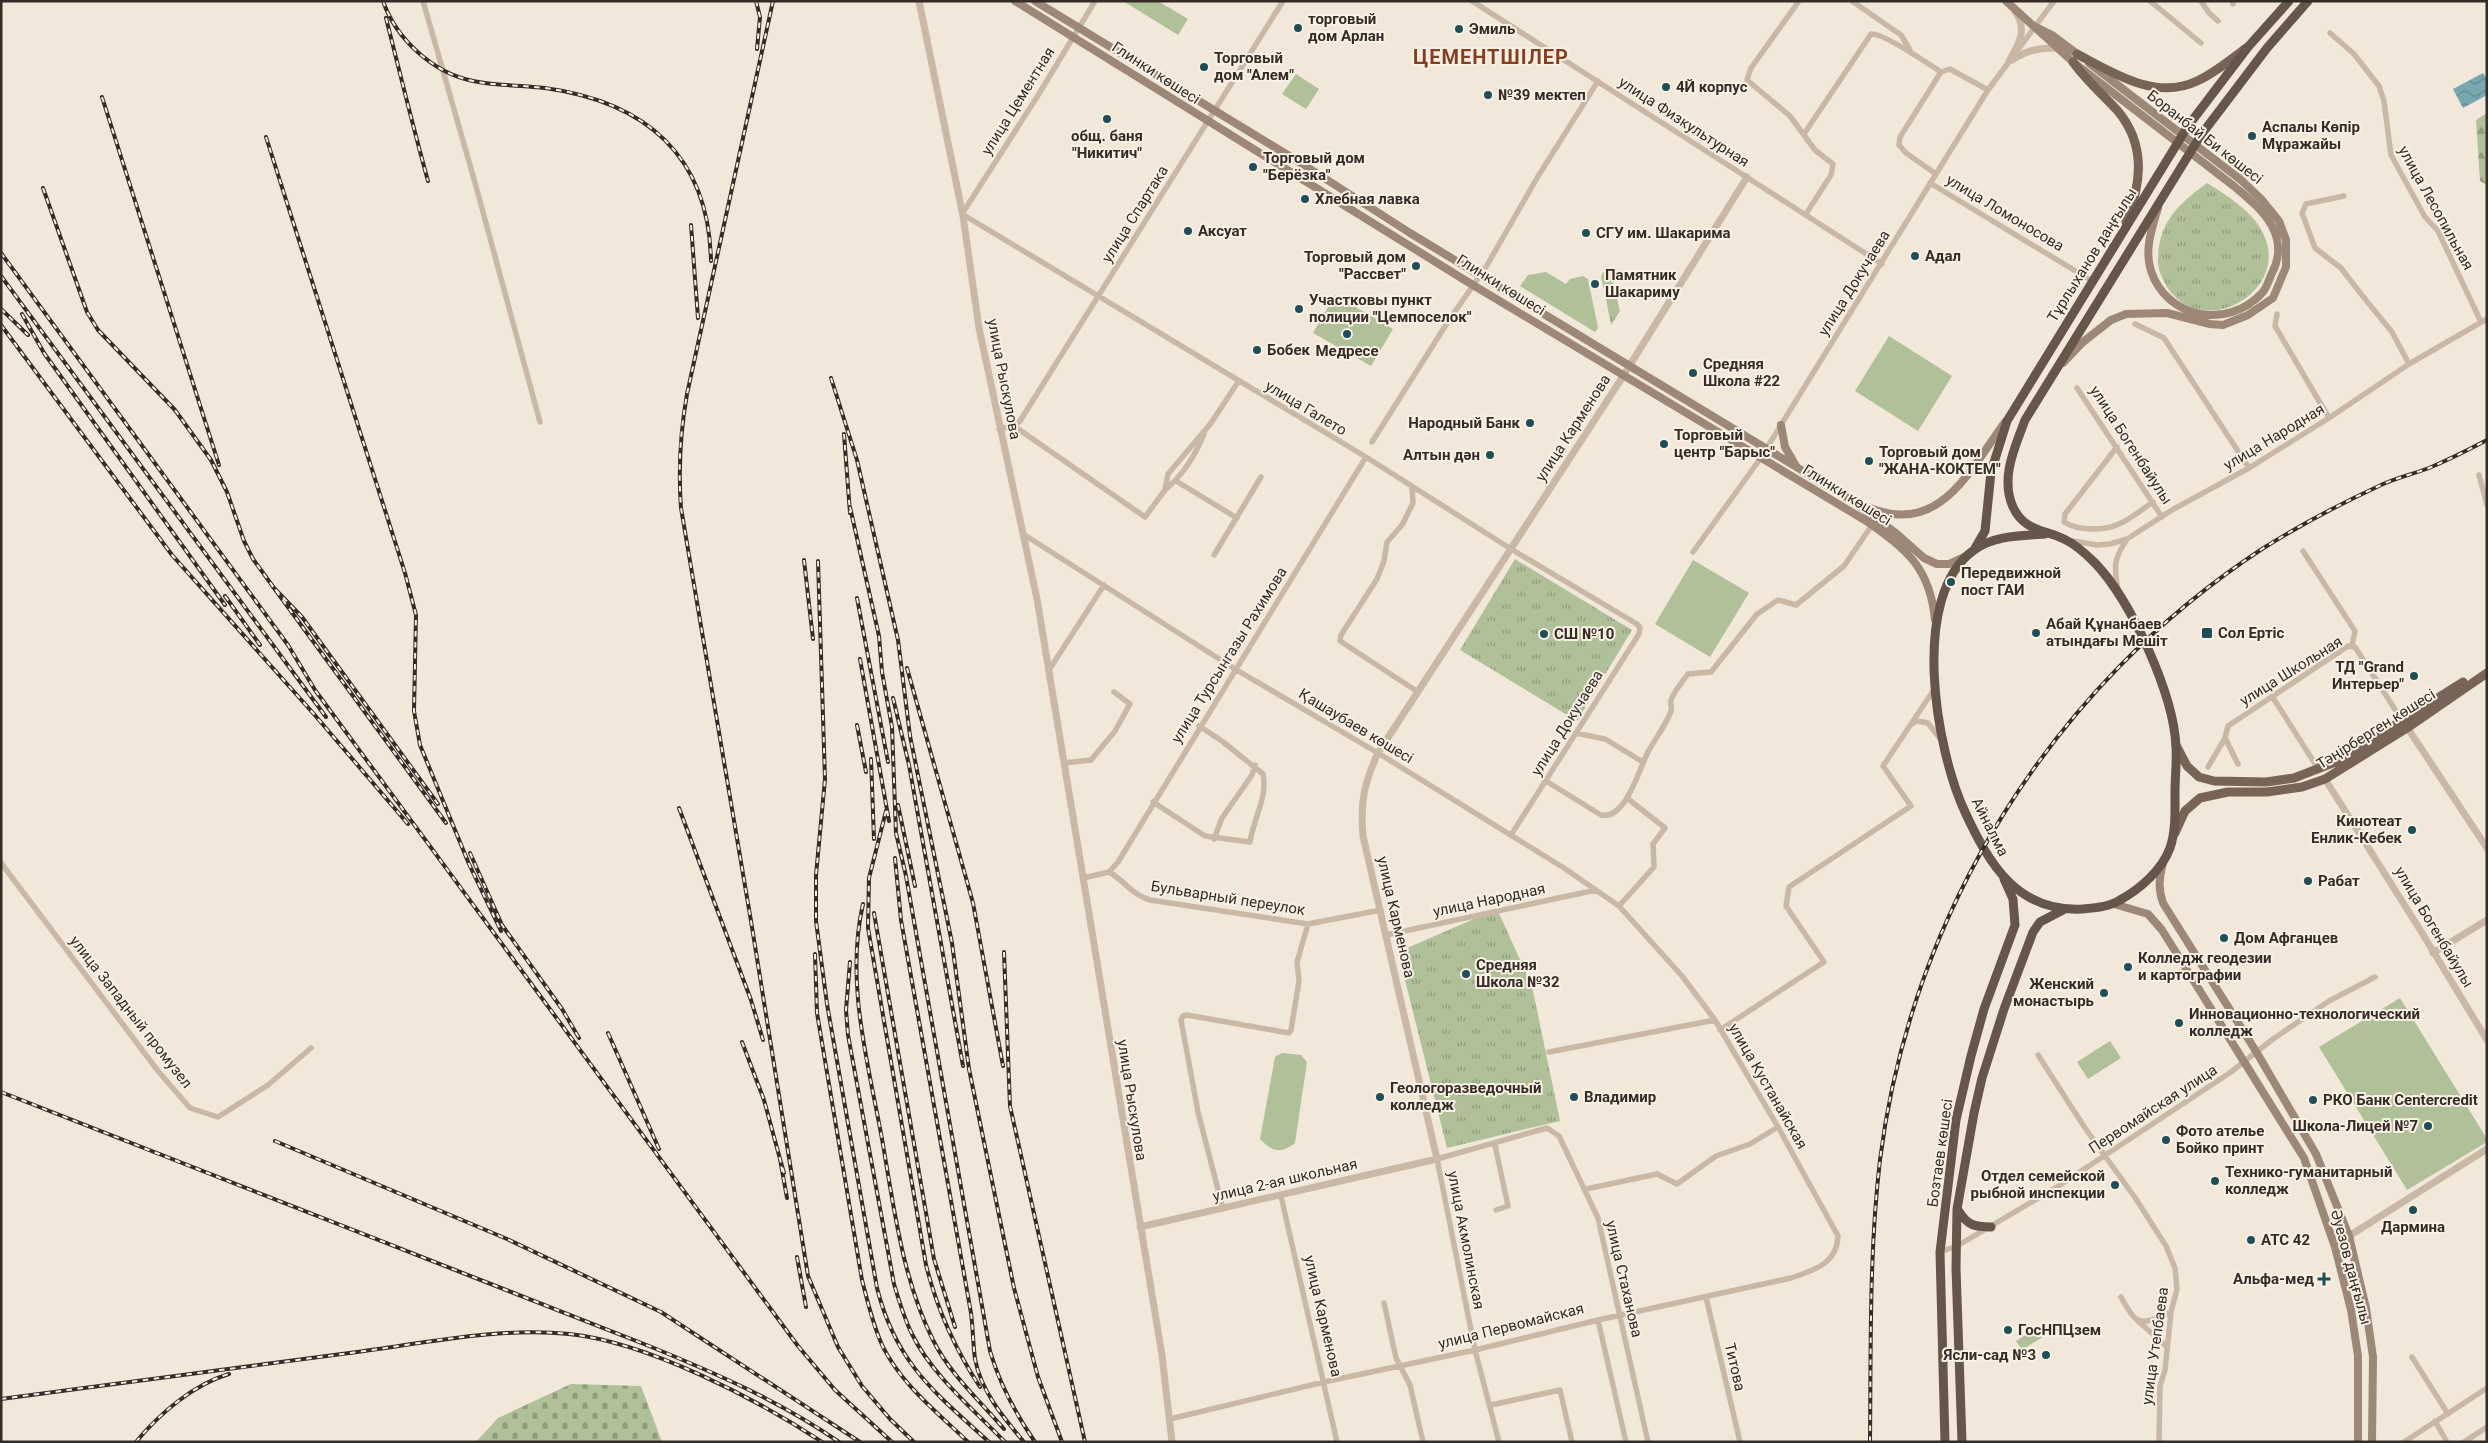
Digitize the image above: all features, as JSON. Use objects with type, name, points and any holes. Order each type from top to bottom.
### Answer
[{"type":"highway","name":"Тұрлыханов даңғылы","points":[[1972,552],[1985,531],[1992,472],[2007,420],[2188,126],[2248,47],[2289,1]]},
{"type":"highway","name":"Тұрлыханов даңғылы","points":[[2045,534],[2022,522],[2012,506],[2008,473],[2025,420],[2186,157],[2267,48],[2308,1]]},
{"type":"highway","name":"Айналма","points":[[2045,534],[2063,539],[2096,564],[2137,624],[2153,660],[2170,713],[2176,745],[2174,835],[2164,861],[2134,892],[2114,904],[2096,908],[2063,910],[2037,901],[2004,879],[1991,863],[1962,806],[1945,746],[1935,688],[1936,620],[1949,580],[1972,552],[1996,540],[2045,534]]},
{"type":"highway","name":"Бозтаев көшесі","points":[[1946,1442],[1940,1252],[1956,1120],[1984,1009],[2016,925],[2013,898],[2004,879]]},
{"type":"highway","name":"Бозтаев көшесі","points":[[1962,1442],[1957,1209],[1974,1113],[2004,1008],[2033,932],[2040,922],[2063,910]]},
{"type":"highway","points":[[1957,1209],[1969,1224],[1976,1227],[1991,1227]]},
{"type":"main road","name":"Глинки көшесі","points":[[1016,1],[1207,122],[1760,459],[1872,525],[1893,540],[1914,560],[1926,578],[1933,599],[1936,620]]},
{"type":"main road","name":"Глинки көшесі","points":[[1035,1],[1630,364],[1766,450],[1851,500],[1897,534],[1924,558],[1937,564],[1949,564],[1972,552]]},
{"type":"main road","name":"Боранбай Би көшесі","points":[[2008,3],[2057,48],[2075,58],[2241,180],[2262,200],[2278,221],[2286,240],[2286,267],[2273,298],[2248,315],[2223,325],[2210,320]]},
{"type":"main road","name":"Боранбай Би көшесі","points":[[2036,27],[2052,35],[2075,58]]},
{"type":"main road","points":[[2075,58],[2128,80],[2155,87],[2176,88],[2197,82],[2248,47]]},
{"type":"main road","points":[[2075,58],[2118,111],[2130,130],[2137,148],[2140,167],[2138,185],[2133,206],[2120,237]]},
{"type":"main road","points":[[2162,196],[2148,242],[2150,270],[2162,292],[2179,306],[2210,320]]},
{"type":"main road","points":[[2055,371],[2083,342],[2111,320],[2126,314],[2167,313],[2210,320]]},
{"type":"main road","points":[[1851,500],[1872,509],[1899,514],[1921,512],[1944,501],[1959,488],[2007,420]]},
{"type":"main road","points":[[1781,426],[1785,447],[1797,468]]},
{"type":"main road","points":[[2405,725],[2487,668]]},
{"type":"main road","name":"Тәңірберген көшесі","points":[[2174,835],[2185,811],[2200,798],[2228,792],[2267,792],[2302,786],[2325,779],[2487,673]]},
{"type":"main road","name":"Тәңірберген көшесі","points":[[2176,745],[2187,766],[2199,776],[2214,781],[2266,782],[2294,778],[2319,770],[2405,725]]},
{"type":"main road","name":"Әуезов даңғылы","points":[[2164,861],[2158,879],[2164,903],[2257,1053],[2316,1154],[2349,1236],[2366,1308],[2373,1357],[2372,1442]]},
{"type":"main road","name":"Әуезов даңғылы","points":[[2114,904],[2148,914],[2162,930],[2304,1158],[2335,1247],[2351,1310],[2358,1356],[2358,1442]]},
{"type":"street","points":[[423,1],[540,422]]},
{"type":"street","name":"улица Рыскулова","points":[[919,1],[962,214],[979,328],[1023,534],[1049,670],[1162,1355],[1172,1442]]},
{"type":"street","name":"улица Цементная","points":[[962,214],[1037,97],[1095,1]]},
{"type":"street","name":"улица Спартака","points":[[1014,426],[1020,422],[1283,1]]},
{"type":"street","name":"улица Физкультурная","points":[[1472,1],[1882,264]]},
{"type":"street","points":[[1799,1],[1750,68],[1747,80],[1790,116],[1815,150],[1833,164],[1831,175],[1806,214]]},
{"type":"street","points":[[1852,1],[1901,35],[1910,50]]},
{"type":"street","name":"улица Докучаева","points":[[1693,552],[1766,450],[1988,90],[2054,1]]},
{"type":"street","points":[[2150,1],[2200,43]]},
{"type":"street","points":[[2201,1],[2209,13],[2218,21]]},
{"type":"street","points":[[2008,3],[2020,18],[2022,28],[2019,44],[2009,61]]},
{"type":"street","points":[[1804,134],[1871,34],[1876,33],[1898,47],[1910,50],[1940,72]]},
{"type":"street","name":"улица Лесопильная","points":[[2330,33],[2354,54],[2379,86],[2385,107],[2391,155],[2425,217],[2438,231],[2484,320]]},
{"type":"street","points":[[2009,61],[2024,52],[2038,48],[2057,48]]},
{"type":"street","points":[[1936,174],[1906,153],[1899,142],[1900,137],[1940,72],[1950,69],[1988,90]]},
{"type":"street","points":[[1372,442],[1472,284],[1481,274],[1537,178],[1598,81]]},
{"type":"street","name":"улица Карменова","points":[[1437,1160],[1364,836],[1361,811],[1367,778],[1378,753],[1623,375],[1747,177]]},
{"type":"street","name":"улица Ломоносова","points":[[1930,183],[2092,281]]},
{"type":"street","points":[[2344,196],[2306,204],[2303,208],[2302,213],[2312,242],[2322,255],[2341,268],[2392,332],[2409,364]]},
{"type":"street","name":"улица Галето","points":[[962,214],[1238,382],[1366,457],[1412,488],[1637,624]]},
{"type":"street","points":[[2277,314],[2275,326],[2329,418]]},
{"type":"street","name":"улица Народная","points":[[2063,539],[2097,545],[2110,544],[2127,539],[2249,468],[2329,418],[2409,364],[2484,320]]},
{"type":"street","points":[[2135,324],[2164,338],[2249,468]]},
{"type":"street","points":[[1165,490],[1168,474],[1205,430],[1238,382]]},
{"type":"street","name":"улица Богенбайулы","points":[[2077,388],[2162,517]]},
{"type":"street","points":[[1000,429],[1014,426],[1144,517],[1165,490],[1176,481],[1193,458],[1205,430]]},
{"type":"street","points":[[2116,446],[2065,514],[2064,522],[2079,528],[2104,528],[2119,524],[2153,502]]},
{"type":"street","name":"улица Турсынгазы Рахимова","points":[[1111,870],[1366,457]]},
{"type":"street","points":[[2478,475],[2487,505]]},
{"type":"street","points":[[1214,555],[1261,477]]},
{"type":"street","points":[[1176,481],[1237,518]]},
{"type":"street","points":[[1412,488],[1414,502],[1402,525],[1387,542],[1384,561],[1377,579],[1341,635],[1340,641],[1418,692]]},
{"type":"street","points":[[1546,781],[1601,815],[1608,816],[1614,813],[1627,798],[1638,780],[1643,762],[1671,711],[1671,699],[1688,674],[1711,672],[1757,614],[1778,600],[1796,605],[1844,566],[1872,525]]},
{"type":"street","name":"Қашаубаев көшесі","points":[[1023,534],[1234,669],[1378,753],[1512,835],[1596,890],[1619,906],[1664,956]]},
{"type":"street","points":[[2119,596],[2114,566],[2117,554],[2127,539]]},
{"type":"street","points":[[2303,551],[2355,631],[2352,646]]},
{"type":"street","points":[[1049,670],[1104,586]]},
{"type":"street","name":"улица Докучаева","points":[[1512,835],[1639,634],[1640,628],[1637,624]]},
{"type":"street","name":"улица Школьная","points":[[2208,767],[2225,738],[2228,726],[2348,646],[2352,646],[2405,725]]},
{"type":"street","points":[[1720,1030],[1824,962],[1786,906],[1787,890],[1824,863],[1911,806],[1883,766],[1935,688]]},
{"type":"street","points":[[1064,763],[1091,760],[1115,731],[1130,704],[1114,692]]},
{"type":"street","points":[[2272,696],[2319,770]]},
{"type":"street","points":[[1908,726],[1917,721],[1928,723],[1945,746]]},
{"type":"street","points":[[2405,725],[2487,848]]},
{"type":"street","points":[[1153,802],[1197,831],[1214,839],[1250,842],[1253,825],[1261,805],[1263,774],[1255,765],[1199,726]]},
{"type":"street","points":[[1576,733],[1605,739],[1643,762]]},
{"type":"street","points":[[2225,738],[2238,764]]},
{"type":"street","points":[[1214,839],[1222,818],[1252,775],[1255,765]]},
{"type":"street","name":"улица Богенбайулы","points":[[2325,779],[2420,928],[2433,953],[2487,1040]]},
{"type":"street","points":[[1619,906],[1654,867],[1653,844],[1665,828],[1627,798]]},
{"type":"street","name":"улица Западный промузел","points":[[1,863],[158,1070],[190,1108],[218,1117],[268,1085],[311,1048]]},
{"type":"street","points":[[1083,878],[1111,870]]},
{"type":"street","name":"Бульварный переулок","points":[[1111,870],[1130,891],[1150,900],[1308,924],[1380,910]]},
{"type":"street","name":"улица Народная","points":[[1386,935],[1596,890]]},
{"type":"street","points":[[2433,953],[2487,920]]},
{"type":"street","points":[[1223,1209],[1198,1112],[1181,1020],[1183,1016],[1187,1015],[1285,1034],[1289,1032],[1291,1030],[1299,981],[1297,962],[1308,924]]},
{"type":"street","name":"улица Кустанайская","points":[[1664,956],[1682,976],[1715,1020],[1778,1127],[1838,1236]]},
{"type":"street","name":"Первомайская улица","points":[[1940,1252],[1957,1246],[1991,1227],[2106,1155],[2245,1062],[2273,1039],[2329,1001],[2375,978]]},
{"type":"street","points":[[1549,1052],[1715,1020]]},
{"type":"street","name":"улица Утепбаева","points":[[2038,1055],[2085,1128],[2106,1155],[2166,1246],[2175,1268],[2177,1288],[2171,1312],[2160,1386],[2159,1442]]},
{"type":"street","points":[[1586,1189],[1657,1174],[1677,1184],[1716,1156],[1750,1144],[1778,1127]]},
{"type":"street","name":"улица Стаханова","points":[[1495,1145],[1547,1128],[1553,1130],[1559,1136],[1586,1189],[1598,1218],[1648,1442]]},
{"type":"street","points":[[1437,1160],[1495,1145],[1508,1206],[1496,1210]]},
{"type":"street","points":[[2349,1236],[2486,1151]]},
{"type":"street","name":"улица 2-ая школьная","points":[[1140,1227],[1437,1160]]},
{"type":"street","name":"улица Акмолинская","points":[[1437,1160],[1475,1350],[1491,1405],[1499,1442]]},
{"type":"street","name":"улица Карменова","points":[[1281,1196],[1338,1442]]},
{"type":"street","name":"улица Первомайская","points":[[1170,1419],[1324,1382],[1475,1350],[1598,1320],[1791,1278],[1820,1268],[1835,1253],[1838,1236]]},
{"type":"street","name":"Титова","points":[[1706,1297],[1740,1442]]},
{"type":"street","points":[[2121,1297],[2132,1316],[2167,1347]]},
{"type":"street","points":[[1384,1303],[1396,1358],[1402,1366],[1410,1386],[1423,1442]]},
{"type":"street","points":[[2136,1320],[2148,1321],[2171,1312]]},
{"type":"street","points":[[1598,1320],[1626,1442]]},
{"type":"street","points":[[2412,1356],[2448,1414]]},
{"type":"street","points":[[2404,1442],[2487,1388]]},
{"type":"street","points":[[1491,1405],[1560,1390],[1572,1442]]},
{"type":"street","points":[[2436,1421],[2447,1442]]},
{"type":"street","points":[[2464,1442],[2487,1428]]},
{"type":"green space","points":[[1123,1],[1158,1],[1188,19],[1178,35]]},
{"type":"green space","points":[[1296,74],[1319,89],[1306,109],[1282,94]]},
{"type":"green space","points":[[2487,113],[2487,185],[2480,181],[2476,120]]},
{"type":"green space","points":[[2207,183],[2231,199],[2253,218],[2263,233],[2269,254],[2265,274],[2255,290],[2239,302],[2221,309],[2201,310],[2183,303],[2167,287],[2158,266],[2158,258],[2162,234],[2172,215],[2179,206]]},
{"type":"green space","points":[[1616,269],[1621,272],[1605,294],[1601,277],[1603,272]]},
{"type":"green space","points":[[1546,272],[1566,284],[1570,279],[1583,276],[1588,279],[1598,328],[1595,332],[1520,286],[1528,275]]},
{"type":"green space","points":[[1615,291],[1620,311],[1611,325],[1606,299],[1611,292]]},
{"type":"green space","points":[[1335,295],[1393,329],[1371,366],[1313,333]]},
{"type":"green space","points":[[1889,336],[1952,376],[1918,431],[1855,391]]},
{"type":"green space","points":[[1515,559],[1632,630],[1577,721],[1460,650]]},
{"type":"green space","points":[[1693,560],[1749,593],[1710,657],[1655,624]]},
{"type":"green space","points":[[1497,909],[1532,986],[1560,1121],[1447,1148],[1398,952]]},
{"type":"green space","points":[[2400,998],[2487,1139],[2487,1142],[2407,1190],[2319,1047]]},
{"type":"green space","points":[[2110,1041],[2121,1058],[2088,1079],[2077,1062]]},
{"type":"green space","points":[[1282,1053],[1301,1055],[1307,1062],[1295,1143],[1285,1149],[1277,1150],[1269,1147],[1260,1139],[1275,1057]]},
{"type":"green space","points":[[2040,1326],[2046,1335],[2022,1350],[2016,1341]]},
{"type":"green space","points":[[571,1384],[641,1386],[662,1442],[476,1442],[498,1418]]},
{"type":"water","points":[[2483,73],[2487,79],[2487,95],[2463,108],[2453,89]]},
{"type":"railway","points":[[383,1],[389,15],[407,41],[430,62],[458,77],[491,84],[545,88],[581,95],[613,106],[641,121],[665,140],[684,164],[698,192],[707,224],[711,261]]},
{"type":"railway","points":[[756,1],[760,17],[757,49]]},
{"type":"railway","points":[[773,1],[687,394],[680,451],[681,508],[751,921],[808,1276],[838,1347],[862,1386],[890,1419],[914,1442]]},
{"type":"railway","points":[[386,18],[428,181]]},
{"type":"railway","points":[[102,97],[219,465]]},
{"type":"railway","points":[[266,137],[405,573],[416,615],[414,711],[420,745],[469,864],[501,931]]},
{"type":"railway","points":[[43,188],[87,312],[98,330],[175,410],[211,460],[227,492],[244,541],[253,559],[274,588]]},
{"type":"railway","points":[[691,225],[698,318]]},
{"type":"railway","points":[[1,253],[288,645],[315,690],[798,1346],[835,1390],[892,1442]]},
{"type":"railway","points":[[1,276],[326,717]]},
{"type":"railway","points":[[1,309],[28,335]]},
{"type":"railway","points":[[22,314],[44,353],[225,605]]},
{"type":"railway","points":[[1,325],[172,555],[313,713],[408,824]]},
{"type":"railway","points":[[831,378],[857,460],[898,640],[910,736],[952,943],[969,1069],[1014,1288],[1038,1377],[1062,1442]]},
{"type":"railway","points":[[844,434],[850,513]]},
{"type":"railway","points":[[1870,1442],[1871,1301],[1876,1195],[1880,1160],[1897,1068],[1923,979],[1959,894],[2004,813],[2057,737],[2118,667],[2187,604],[2262,549],[2335,507],[2393,480],[2429,468],[2487,440]]},
{"type":"railway","points":[[850,507],[879,636],[882,672],[892,727],[896,833],[906,876],[990,1351],[998,1375],[1009,1398],[1035,1442]]},
{"type":"railway","points":[[804,560],[813,639]]},
{"type":"railway","points":[[818,561],[825,779],[816,875],[816,921],[827,1004],[877,1288],[885,1314],[906,1357],[934,1391],[989,1442]]},
{"type":"railway","points":[[438,804],[302,617],[274,588],[446,823]]},
{"type":"railway","points":[[225,596],[260,645]]},
{"type":"railway","points":[[857,598],[888,762]]},
{"type":"railway","points":[[860,659],[889,821]]},
{"type":"railway","points":[[907,668],[973,903],[1003,1066]]},
{"type":"railway","points":[[893,698],[909,765],[963,1066]]},
{"type":"railway","points":[[857,725],[866,772]]},
{"type":"railway","points":[[871,759],[874,839]]},
{"type":"railway","points":[[898,805],[915,886]]},
{"type":"railway","points":[[679,808],[751,1000],[763,1040]]},
{"type":"railway","points":[[886,811],[869,878],[868,928],[926,1265],[948,1328],[980,1387]]},
{"type":"railway","points":[[470,853],[502,925],[562,1009],[579,1038]]},
{"type":"railway","points":[[895,858],[901,920],[971,1313],[975,1359],[982,1382],[988,1393],[1024,1442]]},
{"type":"railway","points":[[863,904],[858,933],[857,992],[865,1051],[906,1267],[922,1316],[947,1364],[1004,1429]]},
{"type":"railway","points":[[874,913],[934,1259],[955,1327]]},
{"type":"railway","points":[[1004,952],[1010,1106],[1085,1442]]},
{"type":"railway","points":[[815,954],[817,1013],[862,1280],[879,1339],[891,1361],[910,1386],[968,1442]]},
{"type":"railway","points":[[850,962],[846,1010],[848,1035],[894,1284],[900,1303],[912,1334],[930,1363],[954,1391],[1005,1442]]},
{"type":"railway","points":[[608,1033],[659,1149]]},
{"type":"railway","points":[[742,1042],[764,1100],[780,1159]]},
{"type":"railway","points":[[1,1092],[674,1356],[723,1377],[770,1401],[817,1427],[839,1442]]},
{"type":"railway","points":[[275,1141],[507,1239],[661,1312],[860,1442]]},
{"type":"railway","points":[[784,1173],[780,1159],[787,1198]]},
{"type":"railway","points":[[797,1257],[806,1307]]},
{"type":"railway","points":[[1,1399],[463,1337],[543,1332],[600,1339],[666,1360],[734,1391],[796,1425],[822,1442]]},
{"type":"railway","points":[[136,1442],[155,1421],[178,1401],[203,1385],[229,1374]]},
{"type":"place","name":"торговый дом Арлан","points":[[1298,28]]},
{"type":"place","name":"Эмиль","points":[[1459,29]]},
{"type":"place","name":"Торговый дом \"Алем\"","points":[[1204,67]]},
{"type":"place","name":"4Й корпус","points":[[1666,87]]},
{"type":"place","name":"№39 мектеп","points":[[1488,95]]},
{"type":"place","name":"общ. баня \"Никитич\"","points":[[1107,119]]},
{"type":"place","name":"Аспалы Көпір Мұражайы","points":[[2252,136]]},
{"type":"place","name":"Торговый дом \"Берёзка\"","points":[[1253,167]]},
{"type":"place","name":"Хлебная лавка","points":[[1305,199]]},
{"type":"place","name":"Аксуат","points":[[1188,231]]},
{"type":"place","name":"СГУ им. Шакарима","points":[[1586,233]]},
{"type":"place","name":"Адал","points":[[1915,256]]},
{"type":"place","name":"Торговый дом \"Рассвет\"","points":[[1416,266]]},
{"type":"place","name":"Памятник Шакариму","points":[[1595,284]]},
{"type":"place","name":"Участковы пункт полиции \"Цемпоселок\"","points":[[1299,309]]},
{"type":"place","name":"Медресе","points":[[1347,334]]},
{"type":"place","name":"Бобек","points":[[1257,350]]},
{"type":"place","name":"Средняя Школа #22","points":[[1693,373]]},
{"type":"place","name":"Народный Банк","points":[[1530,423]]},
{"type":"place","name":"Торговый центр \"Барыс\"","points":[[1664,444]]},
{"type":"place","name":"Алтын дән","points":[[1490,455]]},
{"type":"place","name":"Торговый дом \"ЖАНА-КОКТЕМ\"","points":[[1869,461]]},
{"type":"place","name":"Передвижной пост ГАИ","points":[[1951,582]]},
{"type":"place","name":"Абай Құнанбаев атындағы Мешіт","points":[[2036,633]]},
{"type":"place","name":"Сол Ертіс","points":[[2207,633]]},
{"type":"place","name":"СШ №10","points":[[1544,634]]},
{"type":"place","name":"ТД \"Grand Интерьер\"","points":[[2414,676]]},
{"type":"place","name":"Кинотеат Енлик-Кебек","points":[[2412,830]]},
{"type":"place","name":"Рабат","points":[[2308,881]]},
{"type":"place","name":"Дом Афганцев","points":[[2224,938]]},
{"type":"place","name":"Колледж геодезии и картографии","points":[[2128,967]]},
{"type":"place","name":"Средняя Школа №32","points":[[1466,974]]},
{"type":"place","name":"Женский монастырь","points":[[2104,993]]},
{"type":"place","name":"Инновационно-технологический колледж","points":[[2179,1023]]},
{"type":"place","name":"Геологоразведочный колледж","points":[[1380,1097]]},
{"type":"place","name":"Владимир","points":[[1574,1097]]},
{"type":"place","name":"РКО Банк Centercredit","points":[[2313,1100]]},
{"type":"place","name":"Школа-Лицей №7","points":[[2428,1126]]},
{"type":"place","name":"Фото ателье Бойко принт","points":[[2166,1140]]},
{"type":"place","name":"Технико-гуманитарный колледж","points":[[2215,1181]]},
{"type":"place","name":"Отдел семейской рыбной инспекции","points":[[2115,1185]]},
{"type":"place","name":"Дармина","points":[[2413,1210]]},
{"type":"place","name":"АТС 42","points":[[2251,1240]]},
{"type":"place","name":"Альфа-мед","points":[[2324,1279]]},
{"type":"place","name":"ГосНПЦзем","points":[[2008,1330]]},
{"type":"place","name":"Ясли-сад №3","points":[[2046,1355]]},
{"type":"district","name":"ЦЕМЕНТШІЛЕР","points":[[1491,57]]}]
